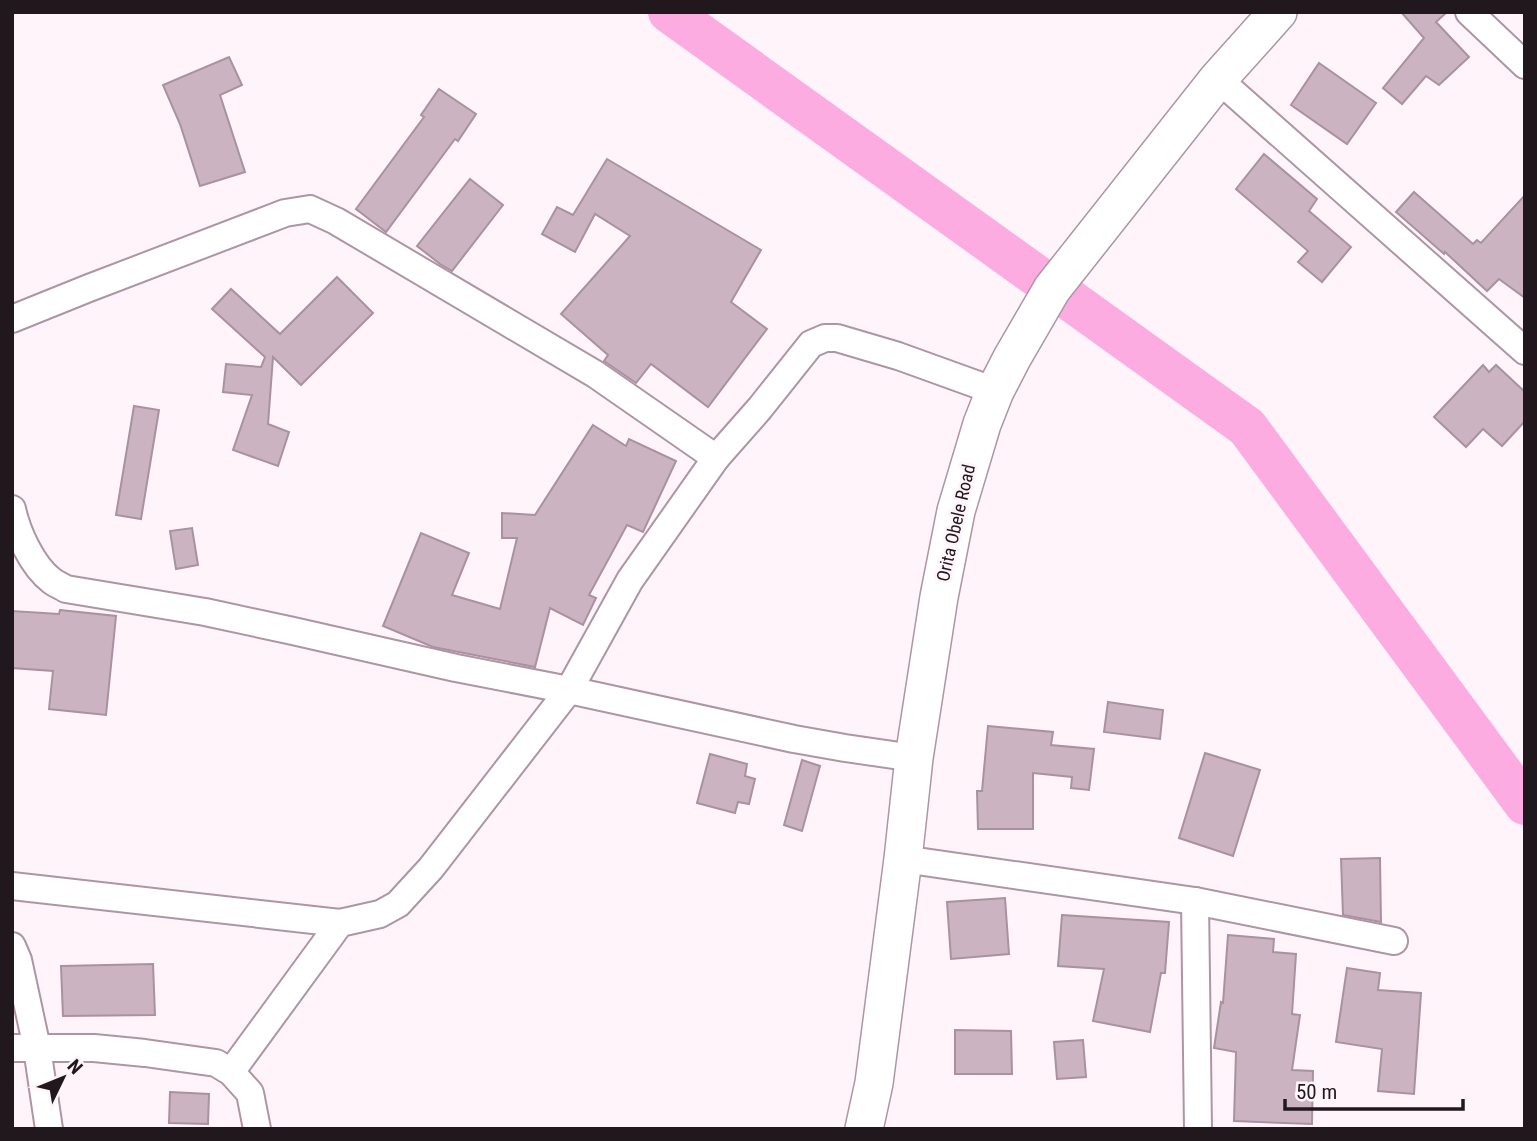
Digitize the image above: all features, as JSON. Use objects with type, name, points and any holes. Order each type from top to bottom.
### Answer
[{"type":"main road","name":"Orita Obele Road","points":[[864,1129],[874,1083],[914,758],[939,597],[956,510],[982,424],[1012,358],[1052,289],[1218,79],[1278,12]]},
{"type":"street","points":[[1469,12],[1525,65]]},
{"type":"street","points":[[1218,79],[1525,351]]},
{"type":"street","points":[[12,319],[285,213],[310,209],[348,228],[594,374],[716,458]]},
{"type":"street","points":[[12,886],[340,923],[380,914],[398,904],[431,869],[569,690],[630,580],[716,458],[811,344],[825,338],[837,338],[898,356],[996,391]]},
{"type":"street","points":[[12,509],[26,547],[37,564],[50,580],[66,589],[205,612],[794,739],[914,758]]},
{"type":"street","points":[[903,859],[1195,901],[1394,941]]},
{"type":"street","points":[[1195,901],[1198,1129]]},
{"type":"street","points":[[231,1072],[340,923]]},
{"type":"street","points":[[12,946],[18,960],[25,1048],[49,1129]]},
{"type":"street","points":[[25,1048],[94,1048],[216,1063],[231,1072],[250,1093],[257,1129]]},
{"type":"building","points":[[1401,12],[1447,12],[1436,22],[1469,57],[1439,85],[1426,76],[1402,104],[1383,88],[1424,38]]},
{"type":"building","points":[[229,57],[242,85],[220,95],[245,172],[200,186],[180,124],[163,85]]},
{"type":"building","points":[[1319,63],[1376,103],[1347,144],[1291,105]]},
{"type":"building","points":[[439,89],[476,114],[386,232],[356,209],[424,117],[421,115]]},
{"type":"building","points":[[1264,154],[1317,199],[1309,211],[1351,247],[1322,282],[1298,262],[1308,251],[1236,189]]},
{"type":"building","points":[[607,159],[761,250],[731,302],[767,329],[708,407],[651,364],[636,383],[604,361],[608,355],[561,314],[630,236],[595,214],[575,252],[542,234],[557,207],[573,215]]},
{"type":"building","points":[[470,179],[503,205],[452,271],[417,246]]},
{"type":"building","points":[[1414,192],[1473,244],[1477,240],[1481,243],[1525,195],[1525,298],[1499,279],[1487,291],[1396,212]]},
{"type":"building","points":[[337,277],[373,313],[301,385],[273,357],[268,424],[289,432],[278,466],[233,450],[252,395],[223,392],[226,364],[261,367],[265,357],[212,309],[231,289],[280,334]]},
{"type":"building","points":[[1483,365],[1489,372],[1496,365],[1525,392],[1525,421],[1502,446],[1483,429],[1466,447],[1434,417]]},
{"type":"building","points":[[134,406],[159,410],[141,519],[116,515]]},
{"type":"building","points":[[593,425],[626,446],[629,439],[676,461],[643,532],[627,525],[589,595],[596,598],[583,625],[550,608],[535,667],[433,647],[383,626],[421,533],[469,553],[452,595],[500,609],[517,538],[502,538],[502,513],[535,515]]},
{"type":"building","points":[[192,528],[198,565],[176,569],[170,531]]},
{"type":"building","points":[[60,610],[116,616],[106,715],[49,709],[53,671],[12,668],[12,611],[59,614]]},
{"type":"building","points":[[1108,702],[1163,710],[1160,739],[1104,732]]},
{"type":"building","points":[[988,726],[1053,732],[1051,745],[1094,749],[1089,790],[1071,788],[1072,777],[1033,773],[1033,829],[978,829],[977,791],[982,791]]},
{"type":"building","points":[[1205,753],[1260,770],[1233,856],[1179,838]]},
{"type":"building","points":[[710,754],[747,764],[745,776],[755,779],[749,804],[738,802],[735,813],[697,803]]},
{"type":"building","points":[[802,760],[820,766],[802,831],[784,825]]},
{"type":"building","points":[[1380,858],[1381,922],[1343,915],[1341,859]]},
{"type":"building","points":[[1005,898],[1009,954],[951,959],[947,902]]},
{"type":"building","points":[[1062,915],[1169,922],[1165,973],[1161,973],[1150,1032],[1093,1021],[1104,969],[1058,966]]},
{"type":"building","points":[[1228,935],[1274,939],[1273,952],[1296,954],[1292,1014],[1300,1015],[1292,1070],[1313,1071],[1312,1124],[1234,1121],[1236,1052],[1214,1048],[1221,1002],[1223,1003]]},
{"type":"building","points":[[153,964],[155,1015],[63,1016],[61,966]]},
{"type":"building","points":[[1347,968],[1380,973],[1378,990],[1421,993],[1414,1094],[1378,1091],[1382,1049],[1336,1042]]},
{"type":"building","points":[[955,1030],[1011,1031],[1012,1074],[955,1074]]},
{"type":"building","points":[[1083,1040],[1086,1077],[1057,1079],[1054,1042]]},
{"type":"building","points":[[170,1092],[209,1094],[208,1124],[169,1123]]},
{"type":"waterway","points":[[669,12],[1247,427],[1525,804]]}]
